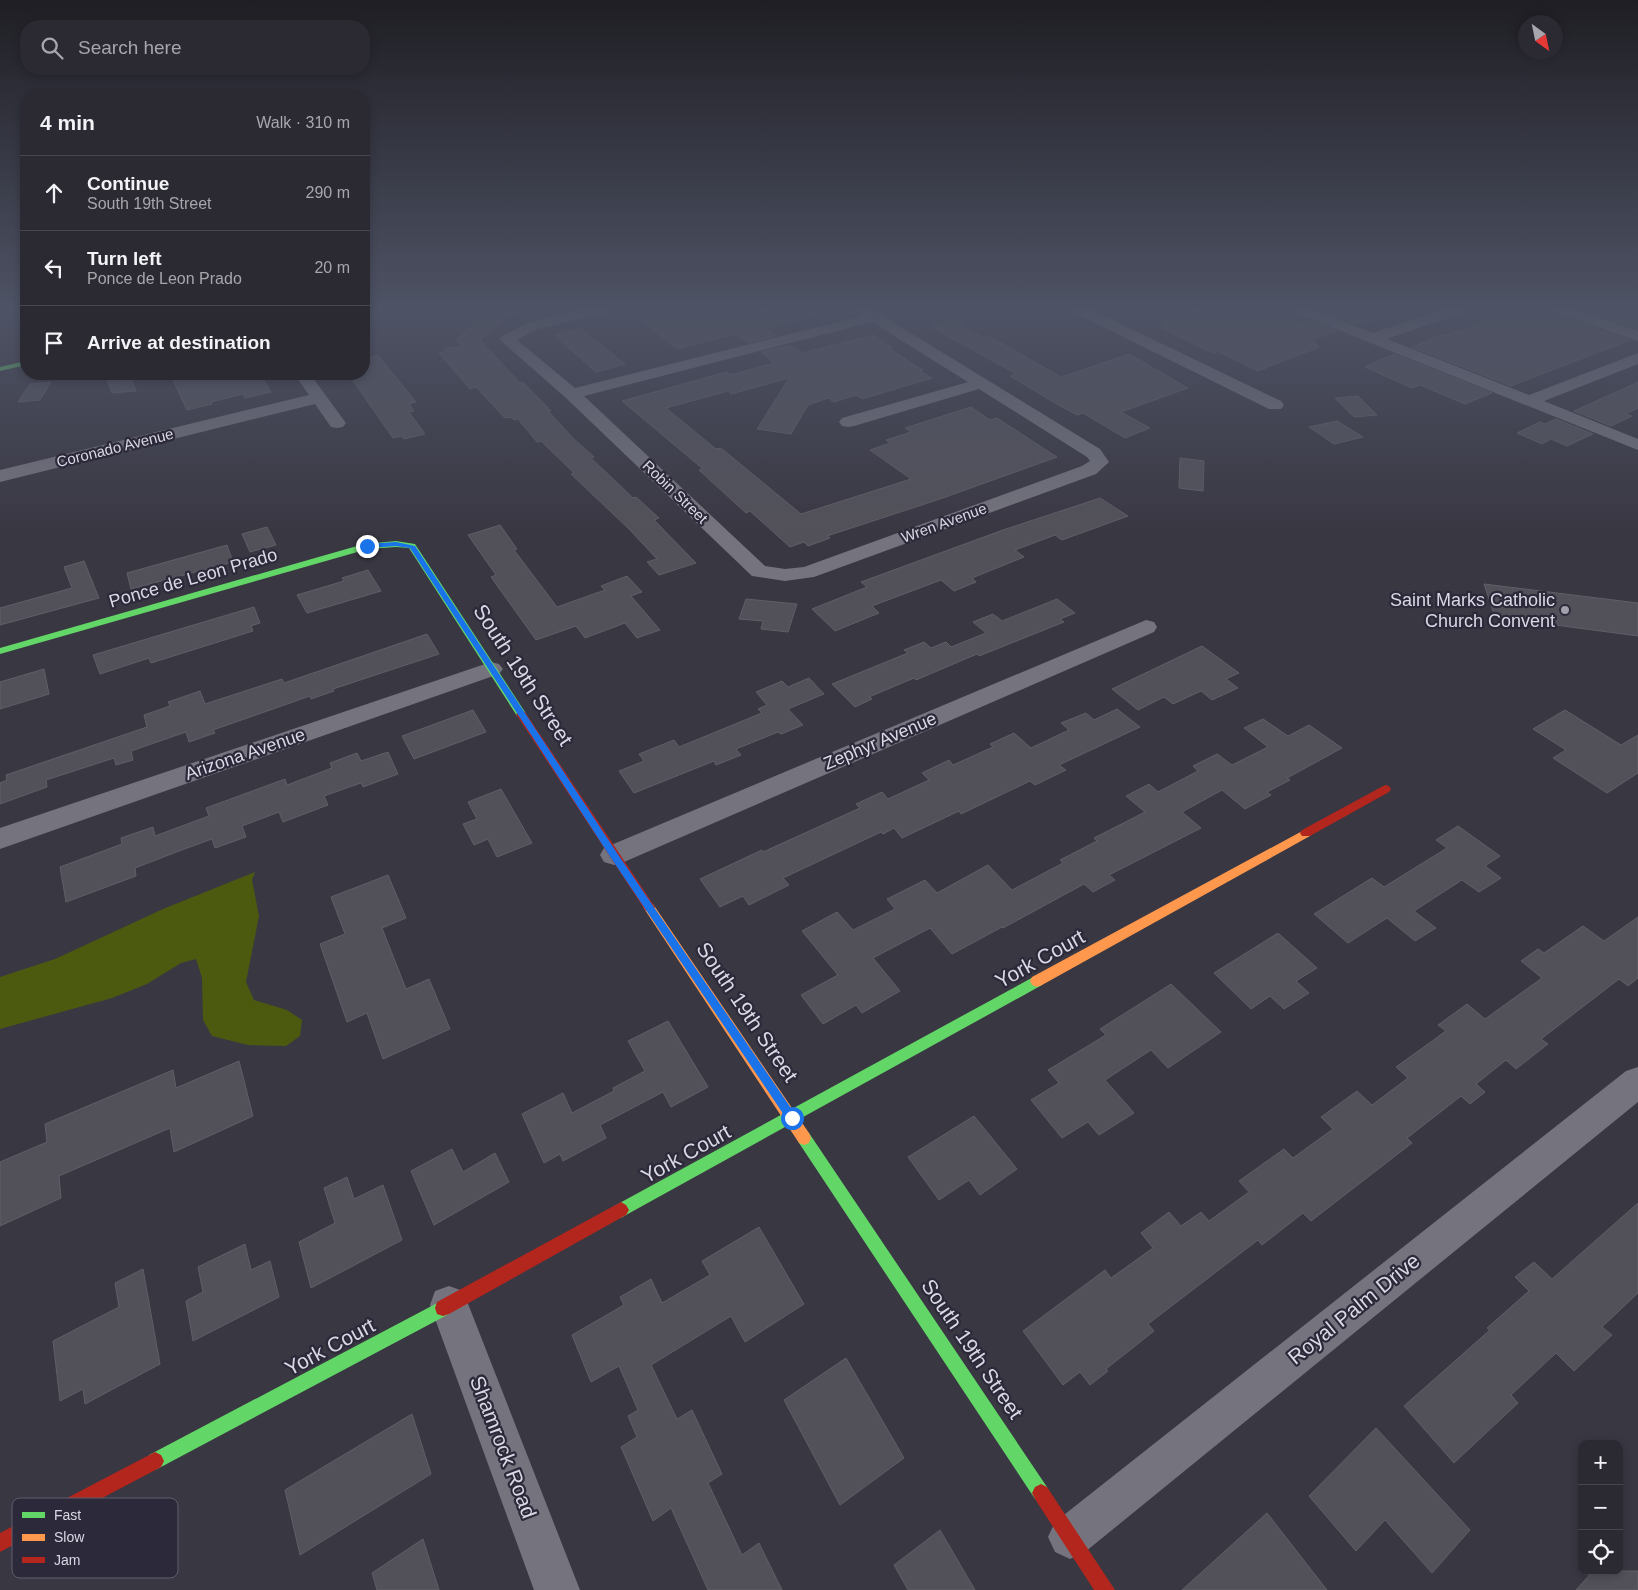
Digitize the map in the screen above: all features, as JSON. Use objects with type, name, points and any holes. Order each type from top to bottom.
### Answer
[{"type":"street","points":[[309,384],[338,423]]},
{"type":"street","name":"Robin Street","points":[[560,384],[759,572],[785,575]]},
{"type":"street","points":[[572,394],[608,384]]},
{"type":"street","points":[[848,422],[978,384]]},
{"type":"street","name":"Wren Avenue","points":[[785,575],[807,573],[1089,470],[1100,462],[1094,453],[984,384]]},
{"type":"street","points":[[1232,384],[1275,405]]},
{"type":"street","points":[[1486,384],[1638,445]]},
{"type":"street","points":[[1529,401],[1572,384]]},
{"type":"street","name":"Coronado Avenue","points":[[0,476],[318,398]]},
{"type":"street","name":"Ponce de Leon Prado","points":[[0,651],[367,546],[396,544]]},
{"type":"street","name":"South 19th Street","points":[[396,544],[412,546],[614,855],[792,1118],[1105,1590]]},
{"type":"street","name":"Zephyr Avenue","points":[[614,855],[1146,627]]},
{"type":"street","name":"Arizona Avenue","points":[[0,839],[491,668]]},
{"type":"street","name":"York Court","points":[[85,1498],[449,1305],[792,1118],[1385,789]]},
{"type":"street","name":"Royal Palm Drive","points":[[1070,1537],[1638,1082]]},
{"type":"street","name":"Shamrock Road","points":[[449,1305],[557,1590]]},
{"type":"street","name":"York Court","points":[[0,1543],[12,1537]]},
{"type":"shaded area","points":[[255,872],[252,880],[259,916],[246,982],[254,1000],[287,1010],[302,1020],[300,1036],[286,1046],[248,1045],[212,1036],[203,1020],[202,978],[196,959],[181,963],[147,984],[112,998],[0,1029],[0,977],[55,959],[163,909]]},
{"type":"building","points":[[30,384],[50,384],[40,400],[18,402]]},
{"type":"building","points":[[109,384],[133,384],[136,391],[112,393]]},
{"type":"building","points":[[175,384],[266,384],[271,392],[245,398],[243,394],[187,410]]},
{"type":"building","points":[[355,384],[402,384],[416,402],[409,404],[414,411],[409,412],[425,434],[404,439],[402,436],[393,438]]},
{"type":"building","points":[[466,384],[525,384],[574,439],[594,457],[591,458],[633,498],[636,497],[659,518],[654,520],[696,563],[659,575],[647,562],[657,559],[629,529],[571,474],[574,473],[541,441],[537,442],[518,419],[505,418],[476,387],[470,389]]},
{"type":"building","points":[[682,384],[767,384],[731,394],[728,391],[666,408],[716,449],[721,448],[801,514],[911,479],[870,450],[890,443],[886,440],[911,432],[905,428],[971,407],[990,420],[997,418],[1057,457],[940,499],[827,536],[830,538],[808,546],[804,542],[790,547],[750,511],[746,513],[699,470],[703,469],[622,401]]},
{"type":"building","points":[[785,384],[911,384],[862,399],[856,395],[834,402],[828,398],[808,405],[791,434],[757,429]]},
{"type":"building","points":[[1024,384],[1181,384],[1188,388],[1121,412],[1150,428],[1125,438],[1083,413],[1077,415]]},
{"type":"building","points":[[1403,384],[1470,384],[1492,393],[1465,404],[1420,385],[1412,388]]},
{"type":"building","points":[[1633,384],[1638,384],[1638,408],[1625,414],[1632,416],[1611,426],[1574,411]]},
{"type":"building","points":[[1358,396],[1377,415],[1354,417],[1335,398]]},
{"type":"building","points":[[1556,419],[1593,434],[1567,446],[1551,439],[1542,444],[1517,433],[1540,422],[1545,424]]},
{"type":"building","points":[[1337,421],[1363,437],[1334,444],[1309,427]]},
{"type":"building","points":[[1180,458],[1204,461],[1203,491],[1179,488]]},
{"type":"building","points":[[1100,498],[1128,516],[1062,540],[1055,535],[1015,550],[1024,557],[972,578],[976,582],[954,591],[941,580],[872,606],[879,613],[835,631],[812,609],[867,587],[861,582],[1003,530]]},
{"type":"building","points":[[500,525],[517,549],[514,550],[557,607],[605,590],[601,586],[627,576],[642,592],[631,596],[660,630],[637,638],[625,623],[585,638],[576,626],[536,640],[491,577],[496,575],[468,535]]},
{"type":"building","points":[[267,527],[276,545],[250,552],[242,534]]},
{"type":"building","points":[[227,545],[233,562],[131,589],[127,573]]},
{"type":"building","points":[[84,561],[99,598],[0,625],[0,608],[72,588],[64,567]]},
{"type":"building","points":[[368,570],[381,591],[307,613],[297,595],[344,581],[342,578]]},
{"type":"building","name":"Saint Marks Catholic Church Convent","points":[[1484,584],[1638,603],[1638,636],[1495,617]]},
{"type":"building","points":[[746,599],[797,604],[788,632],[761,629],[763,621],[739,619]]},
{"type":"building","points":[[1057,599],[1075,613],[1060,619],[1064,622],[979,656],[977,654],[916,680],[914,678],[869,697],[872,699],[855,707],[832,684],[908,653],[904,650],[924,642],[931,648],[946,642],[951,647],[986,633],[973,622],[993,614],[1002,621]]},
{"type":"building","points":[[254,607],[260,623],[251,626],[253,631],[151,663],[149,658],[100,674],[93,655]]},
{"type":"building","points":[[427,634],[439,654],[333,689],[334,691],[311,699],[310,696],[213,730],[215,733],[189,742],[186,732],[131,751],[133,760],[116,765],[114,758],[46,780],[47,787],[0,804],[0,783],[7,780],[6,775],[147,727],[144,715],[170,706],[168,702],[200,691],[205,704],[282,679],[284,683]]},
{"type":"building","points":[[1202,646],[1239,673],[1226,679],[1238,688],[1212,700],[1201,691],[1173,704],[1164,697],[1138,710],[1112,689]]},
{"type":"building","points":[[44,669],[49,694],[0,709],[0,682]]},
{"type":"building","points":[[809,678],[824,694],[788,709],[803,725],[781,734],[778,732],[736,749],[741,755],[716,765],[714,761],[634,793],[619,771],[644,761],[639,754],[674,740],[679,747],[762,713],[758,709],[767,705],[756,692],[782,681],[788,687]]},
{"type":"building","points":[[1117,709],[1140,727],[1059,765],[1066,770],[1035,785],[1030,781],[961,814],[959,811],[902,838],[894,828],[883,834],[881,832],[783,878],[789,885],[749,905],[743,896],[720,907],[700,879],[860,808],[856,804],[882,792],[888,799],[929,780],[922,773],[949,760],[953,765],[993,747],[990,744],[1014,733],[1031,748],[1069,730],[1061,723],[1086,713],[1094,720]]},
{"type":"building","points":[[473,710],[486,732],[414,759],[402,736]]},
{"type":"building","points":[[1565,710],[1621,745],[1638,735],[1638,773],[1607,793],[1553,758],[1566,750],[1533,729]]},
{"type":"building","points":[[1263,719],[1288,736],[1309,725],[1342,748],[1287,778],[1290,780],[1267,792],[1271,795],[1245,809],[1222,790],[1182,812],[1201,828],[1109,875],[1115,880],[1093,892],[1084,884],[952,954],[930,928],[873,958],[900,991],[862,1013],[856,1005],[823,1024],[801,995],[838,975],[802,931],[837,912],[853,930],[895,909],[887,899],[925,880],[937,893],[988,865],[1012,890],[1063,863],[1060,860],[1097,841],[1094,838],[1145,812],[1126,796],[1149,784],[1158,792],[1198,771],[1193,766],[1217,754],[1232,765],[1268,747],[1244,728]]},
{"type":"building","points":[[388,752],[398,774],[363,787],[361,783],[324,796],[328,805],[283,822],[279,812],[242,826],[246,837],[215,848],[212,839],[135,868],[136,876],[66,902],[60,867],[122,844],[121,838],[153,827],[155,836],[209,816],[206,808],[285,779],[287,785],[332,768],[330,763],[357,753],[361,761]]},
{"type":"building","points":[[501,789],[532,843],[497,857],[488,839],[474,845],[463,824],[477,819],[468,802]]},
{"type":"building","points":[[1458,826],[1500,856],[1485,866],[1501,878],[1479,892],[1462,880],[1414,911],[1436,928],[1415,941],[1387,918],[1348,943],[1314,914],[1372,878],[1384,887],[1447,848],[1436,840]]},
{"type":"building","points":[[388,875],[406,918],[382,928],[406,989],[429,979],[450,1029],[383,1059],[367,1013],[347,1022],[320,944],[345,934],[331,897]]},
{"type":"building","points":[[1638,917],[1638,978],[1628,986],[1619,979],[1541,1039],[1548,1044],[1516,1069],[1506,1060],[1476,1084],[1485,1092],[1470,1104],[1461,1096],[1407,1138],[1412,1143],[1311,1221],[1303,1213],[1262,1245],[1258,1240],[1148,1324],[1154,1331],[1106,1369],[1108,1371],[1090,1385],[1080,1372],[1063,1385],[1023,1331],[1105,1270],[1111,1278],[1153,1248],[1141,1233],[1169,1212],[1181,1226],[1201,1212],[1209,1221],[1249,1192],[1239,1181],[1284,1149],[1293,1158],[1333,1129],[1321,1117],[1357,1091],[1372,1105],[1408,1078],[1396,1067],[1446,1031],[1438,1025],[1467,1004],[1485,1019],[1542,978],[1521,961],[1538,949],[1544,953],[1583,926],[1604,941]]},
{"type":"building","points":[[1278,933],[1317,968],[1296,981],[1309,993],[1284,1009],[1270,996],[1251,1009],[1214,973]]},
{"type":"building","points":[[1171,984],[1221,1032],[1168,1068],[1151,1050],[1105,1080],[1134,1113],[1099,1135],[1088,1122],[1062,1138],[1031,1100],[1059,1083],[1048,1070],[1106,1035],[1100,1029]]},
{"type":"building","points":[[668,1021],[708,1087],[671,1107],[663,1092],[600,1125],[606,1138],[563,1161],[560,1154],[544,1163],[522,1114],[563,1093],[572,1113],[614,1091],[613,1088],[645,1071],[628,1041]]},
{"type":"building","points":[[239,1061],[253,1116],[174,1152],[170,1128],[59,1176],[61,1198],[0,1226],[0,1162],[47,1142],[45,1124],[173,1070],[176,1088]]},
{"type":"building","points":[[974,1116],[1017,1169],[980,1195],[969,1180],[939,1200],[908,1157]]},
{"type":"building","points":[[452,1149],[463,1172],[495,1153],[509,1182],[434,1225],[411,1171]]},
{"type":"building","points":[[347,1177],[354,1199],[383,1185],[402,1240],[311,1288],[299,1242],[335,1223],[324,1188]]},
{"type":"building","points":[[1638,1203],[1638,1293],[1602,1327],[1612,1335],[1574,1371],[1556,1353],[1511,1395],[1518,1403],[1454,1463],[1404,1406],[1490,1330],[1487,1328],[1529,1291],[1515,1277],[1534,1262],[1552,1279]]},
{"type":"building","points":[[759,1227],[804,1304],[745,1342],[731,1316],[651,1365],[677,1419],[692,1410],[722,1474],[708,1483],[742,1555],[759,1543],[782,1590],[708,1590],[671,1508],[653,1521],[621,1447],[637,1437],[628,1416],[638,1410],[619,1366],[591,1382],[572,1335],[624,1305],[620,1297],[651,1279],[662,1303],[710,1275],[702,1261]]},
{"type":"building","points":[[245,1244],[251,1270],[270,1261],[279,1297],[193,1341],[186,1301],[203,1292],[198,1267]]},
{"type":"building","points":[[143,1269],[160,1364],[85,1404],[83,1389],[60,1401],[53,1341],[119,1307],[115,1283]]},
{"type":"building","points":[[846,1358],[904,1458],[840,1505],[784,1400]]},
{"type":"building","points":[[412,1414],[431,1474],[300,1555],[285,1490]]},
{"type":"building","points":[[1376,1428],[1470,1530],[1432,1573],[1385,1520],[1356,1551],[1309,1496]]},
{"type":"building","points":[[1267,1513],[1327,1590],[1182,1590]]},
{"type":"building","points":[[940,1530],[975,1590],[908,1590],[894,1565]]},
{"type":"building","points":[[423,1539],[439,1590],[377,1590],[372,1573]]},
{"type":"building","points":[[1623,1571],[1638,1571],[1638,1590],[1576,1590],[1589,1575],[1623,1575]]},
{"type":"traffic: fast","points":[[0,651],[367,546],[396,544],[412,546],[521,714]]},
{"type":"traffic: fast","points":[[621,1210],[1037,981]]},
{"type":"traffic: fast","points":[[804,1138],[1041,1493]]},
{"type":"traffic: fast","points":[[155,1461],[443,1308]]},
{"type":"traffic: slow","points":[[1037,981],[1306,833]]},
{"type":"traffic: slow","points":[[649,907],[804,1138]]},
{"type":"traffic: jam","points":[[521,714],[649,907]]},
{"type":"traffic: jam","points":[[1306,833],[1385,789]]},
{"type":"traffic: jam","points":[[443,1308],[621,1210]]},
{"type":"traffic: jam","points":[[85,1498],[155,1461]]},
{"type":"traffic: jam","points":[[1041,1493],[1105,1590]]},
{"type":"traffic: jam","points":[[0,1543],[12,1537]]},
{"type":"place","name":"Saint Marks Catholic Church Convent","points":[[1565,610]]},
{"type":"route","points":[[367,546],[396,544],[412,546],[614,855],[792,1118]]}]
